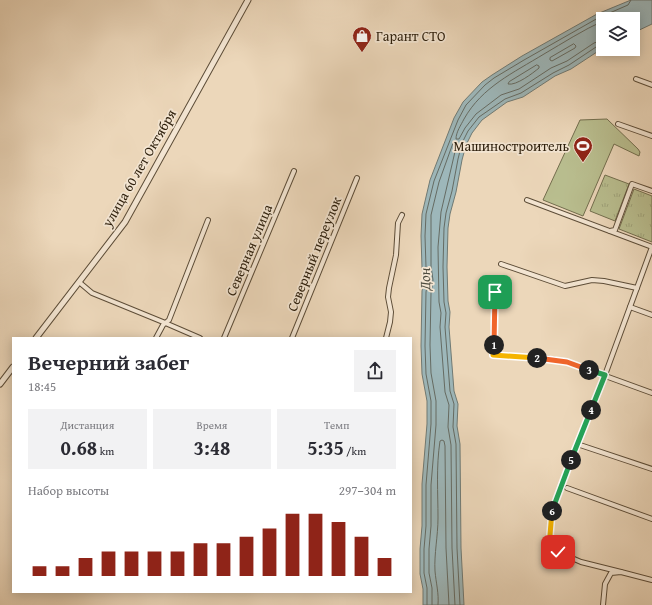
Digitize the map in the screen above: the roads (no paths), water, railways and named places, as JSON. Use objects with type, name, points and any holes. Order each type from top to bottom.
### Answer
[{"type":"street","name":"улица 60 лет Октября","points":[[37,337],[125,222],[248,0]]},
{"type":"street","points":[[636,79],[652,85]]},
{"type":"street","points":[[618,124],[652,136]]},
{"type":"street","name":"Северная улица","points":[[224,337],[294,170]]},
{"type":"street","name":"Северный переулок","points":[[292,337],[357,178]]},
{"type":"street","points":[[610,231],[616,230],[632,184],[652,191]]},
{"type":"street","points":[[527,200],[652,247],[605,375],[552,509],[550,535],[558,552],[581,562],[652,580]]},
{"type":"street","points":[[386,337],[391,312],[388,297],[389,288],[396,255],[398,223],[402,215]]},
{"type":"street","points":[[157,337],[163,325],[169,320],[208,220]]},
{"type":"street","points":[[501,264],[565,286],[592,280],[637,288]]},
{"type":"street","points":[[79,282],[92,293],[198,337]]},
{"type":"street","points":[[495,292],[493,355],[544,358],[567,362],[652,393]]},
{"type":"street","points":[[630,307],[652,315]]},
{"type":"street","points":[[0,384],[12,368]]},
{"type":"street","points":[[577,444],[652,469]]},
{"type":"street","points":[[567,488],[652,519]]},
{"type":"street","points":[[603,605],[605,584],[611,573],[621,572]]},
{"type":"water","points":[[631,0],[652,0],[652,24],[640,30],[640,12],[602,12]]},
{"type":"water","name":"Дон","points":[[596,15],[596,53],[571,69],[555,76],[523,97],[507,102],[482,120],[472,133],[466,145],[450,214],[448,228],[447,267],[448,301],[450,312],[449,327],[454,391],[458,404],[457,426],[460,444],[461,548],[464,605],[423,605],[423,589],[420,574],[420,549],[427,401],[422,374],[421,346],[422,291],[424,280],[421,236],[422,214],[430,180],[454,118],[463,102],[482,82],[522,56]]},
{"type":"place","name":"Гарант СТО","points":[[362,53]]},
{"type":"place","name":"Машиностроитель","points":[[583,163]]}]
